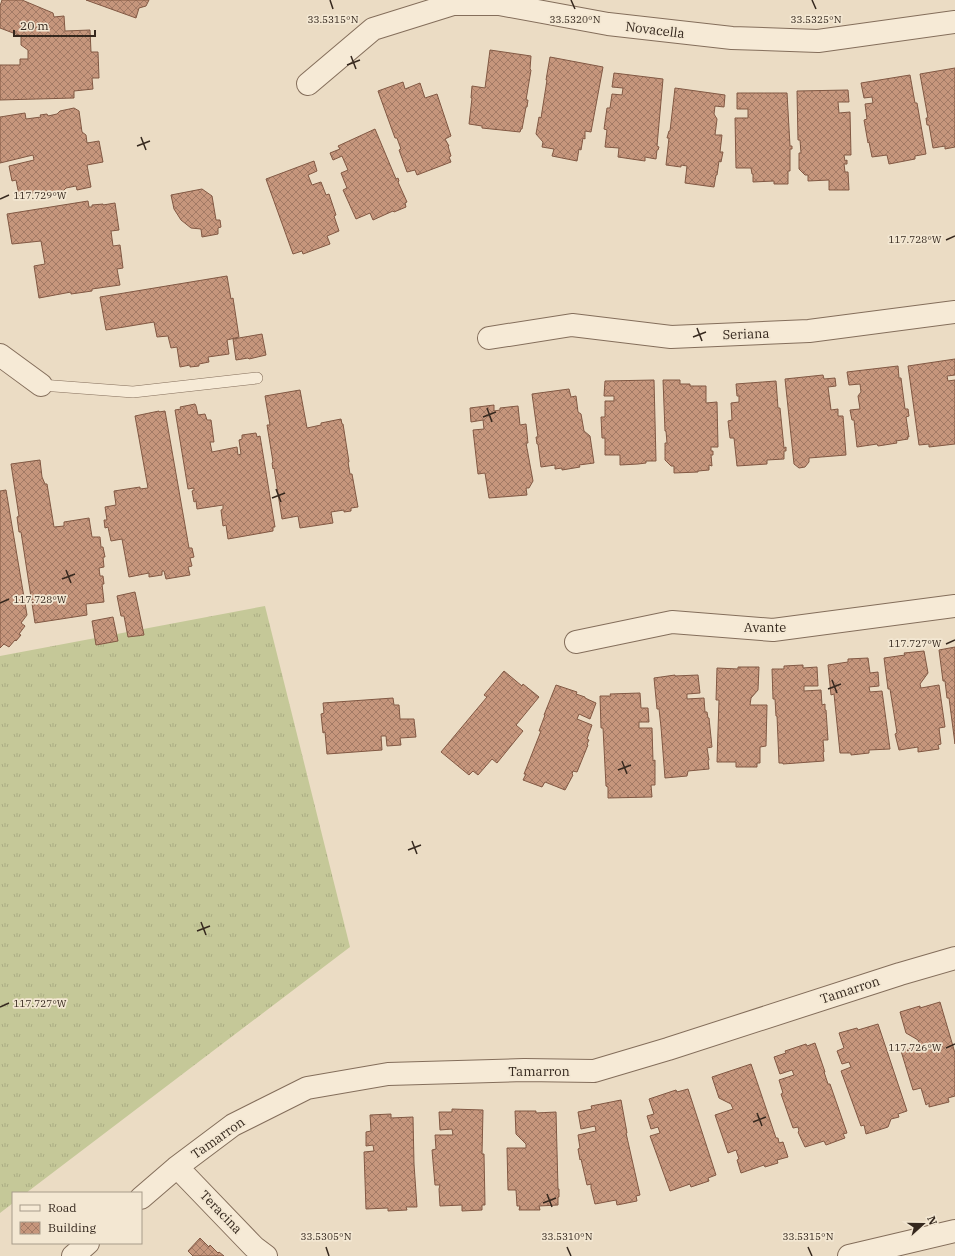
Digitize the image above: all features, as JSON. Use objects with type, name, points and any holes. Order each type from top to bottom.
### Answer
[{"type":"street","name":"Novacella","points":[[308,84],[373,29],[453,4],[499,4],[608,24],[732,38],[818,41],[955,22]]},
{"type":"street","name":"Seriana","points":[[488,338],[572,325],[671,337],[809,331],[955,312]]},
{"type":"street","points":[[0,354],[41,385]]},
{"type":"street","name":"Avante","points":[[576,642],[672,622],[773,630],[955,606]]},
{"type":"street","name":"Tamarron","points":[[142,1197],[177,1167],[233,1125],[307,1088],[388,1074],[524,1070],[594,1071],[955,958]]},
{"type":"street","name":"Teracina","points":[[177,1167],[254,1247],[266,1256]]},
{"type":"street","points":[[849,1256],[955,1231]]},
{"type":"street","points":[[73,1256],[87,1244]]},
{"type":"lane","points":[[41,385],[133,392],[257,378]]},
{"type":"green space","points":[[265,606],[350,947],[27,1192],[12,1192],[12,1204],[0,1213],[0,656]]},
{"type":"building","points":[[2,0],[22,0],[53,13],[54,17],[64,16],[65,31],[90,30],[91,52],[98,52],[99,78],[92,78],[93,89],[74,91],[74,98],[0,100],[0,65],[20,65],[20,59],[28,59],[28,50],[21,45],[21,36],[0,28],[0,6]]},
{"type":"building","points":[[86,0],[149,0],[146,6],[139,8],[136,18]]},
{"type":"building","points":[[490,50],[531,56],[531,70],[526,100],[528,100],[527,107],[520,132],[482,128],[482,126],[469,124],[472,86],[485,88]]},
{"type":"building","points":[[550,57],[603,67],[591,132],[585,131],[585,139],[583,138],[577,161],[552,156],[554,149],[542,147],[543,142],[536,134],[539,117],[541,118]]},
{"type":"building","points":[[955,68],[955,147],[945,149],[945,146],[933,148],[929,125],[927,125],[926,118],[928,118],[920,74]]},
{"type":"building","points":[[614,73],[663,79],[657,146],[659,147],[657,150],[656,159],[645,157],[645,161],[618,157],[619,148],[605,147],[607,130],[604,129],[607,108],[610,108],[612,94],[622,95],[623,88],[612,87]]},
{"type":"building","points":[[910,75],[915,103],[917,103],[926,154],[915,156],[915,159],[889,164],[887,155],[872,157],[864,120],[867,119],[865,104],[873,103],[872,97],[864,98],[861,83]]},
{"type":"building","points":[[403,82],[405,89],[420,83],[425,98],[437,94],[451,136],[445,139],[449,146],[451,156],[449,157],[451,162],[417,175],[415,170],[407,172],[399,150],[401,149],[397,138],[395,138],[378,91]]},
{"type":"building","points":[[675,88],[725,95],[724,107],[715,106],[714,114],[717,119],[715,135],[722,135],[720,152],[723,152],[721,162],[719,161],[714,187],[685,183],[687,166],[681,165],[681,167],[666,165],[669,138],[667,138],[670,131]]},
{"type":"building","points":[[848,90],[849,102],[838,102],[839,113],[850,112],[851,155],[844,155],[845,161],[847,160],[847,164],[844,164],[845,172],[848,172],[849,190],[829,190],[829,180],[808,181],[808,175],[805,175],[799,169],[799,153],[801,153],[800,140],[798,140],[797,91]]},
{"type":"building","points":[[737,93],[787,93],[790,146],[792,146],[792,149],[790,149],[790,171],[788,171],[788,184],[774,184],[774,181],[753,182],[751,168],[736,168],[735,118],[748,118],[748,109],[737,109]]},
{"type":"building","points":[[74,108],[79,111],[82,132],[86,135],[87,143],[99,141],[103,162],[87,165],[91,187],[77,190],[76,186],[66,188],[62,192],[48,194],[44,191],[19,195],[16,180],[12,181],[9,166],[34,160],[33,155],[0,163],[0,117],[25,113],[26,119],[41,117],[40,115],[47,114],[48,116],[57,114],[60,111]]},
{"type":"building","points":[[375,129],[396,179],[398,178],[398,182],[407,202],[405,203],[406,207],[373,220],[370,213],[356,219],[343,190],[347,188],[341,173],[348,170],[342,156],[333,160],[330,153],[340,149],[338,146]]},
{"type":"building","points":[[314,161],[317,171],[308,175],[312,185],[321,182],[326,195],[329,194],[336,215],[334,216],[339,231],[327,236],[330,244],[303,254],[302,251],[293,254],[266,179]]},
{"type":"building","points":[[202,189],[212,196],[216,220],[220,220],[221,227],[218,228],[218,234],[202,237],[201,229],[191,228],[181,220],[174,209],[171,195]]},
{"type":"building","points":[[88,201],[89,207],[92,207],[92,205],[115,203],[119,230],[111,231],[113,246],[120,245],[123,268],[117,269],[120,285],[92,289],[92,291],[71,294],[71,292],[39,298],[34,266],[45,264],[41,241],[12,244],[7,214]]},
{"type":"building","points":[[227,276],[231,299],[233,298],[239,337],[227,340],[229,354],[208,357],[209,362],[199,364],[199,366],[190,367],[190,365],[180,367],[177,347],[171,348],[168,336],[157,337],[154,322],[106,330],[100,297]]},
{"type":"building","points":[[262,334],[266,355],[236,360],[233,339]]},
{"type":"building","points":[[955,359],[955,375],[947,376],[948,381],[955,380],[955,444],[929,447],[929,444],[919,445],[908,366]]},
{"type":"building","points":[[898,366],[905,409],[908,409],[909,416],[906,417],[908,439],[896,441],[897,443],[878,446],[877,444],[857,447],[854,420],[852,420],[850,410],[860,409],[858,396],[861,392],[860,384],[849,385],[847,372]]},
{"type":"building","points":[[823,375],[824,379],[835,378],[836,386],[828,387],[831,410],[838,409],[838,416],[843,416],[846,455],[809,458],[809,462],[805,467],[799,468],[794,464],[785,379]]},
{"type":"building","points":[[654,380],[656,461],[620,465],[620,455],[605,455],[605,438],[602,438],[601,417],[605,417],[605,401],[614,401],[614,396],[604,396],[605,381]]},
{"type":"building","points":[[663,380],[680,380],[680,384],[690,384],[690,386],[706,386],[706,403],[717,402],[718,447],[711,447],[713,455],[711,455],[712,466],[709,465],[709,470],[674,473],[674,466],[671,466],[665,460],[665,443],[667,443],[665,431]]},
{"type":"building","points":[[776,381],[778,408],[780,408],[784,448],[786,447],[786,451],[784,451],[784,459],[767,460],[767,464],[737,466],[734,438],[730,438],[728,421],[732,420],[731,403],[739,402],[736,384]]},
{"type":"building","points":[[569,389],[571,397],[576,396],[578,412],[581,414],[584,431],[590,436],[594,463],[579,465],[580,467],[562,470],[562,468],[555,469],[555,465],[541,467],[536,437],[538,437],[532,394]]},
{"type":"building","points":[[300,390],[307,428],[321,425],[321,423],[341,419],[350,474],[352,474],[358,507],[351,508],[351,511],[344,512],[344,510],[331,512],[333,523],[300,528],[298,516],[282,519],[272,463],[267,425],[270,425],[265,396]]},
{"type":"building","points":[[195,404],[198,415],[205,414],[207,420],[211,420],[214,442],[210,442],[212,452],[237,447],[238,455],[241,454],[239,440],[242,439],[242,435],[256,433],[257,437],[260,436],[275,527],[273,527],[273,531],[228,539],[226,525],[223,526],[221,510],[223,509],[223,505],[197,509],[192,491],[194,488],[188,489],[175,410],[181,409],[180,407]]},
{"type":"building","points":[[494,405],[494,411],[500,410],[500,408],[518,406],[520,425],[526,424],[528,443],[526,443],[533,481],[529,488],[526,488],[527,495],[489,498],[485,473],[478,474],[473,430],[484,429],[483,420],[471,422],[470,408]]},
{"type":"building","points":[[165,411],[189,548],[192,548],[194,557],[190,558],[192,566],[188,567],[190,575],[166,579],[164,571],[162,571],[162,575],[149,577],[149,573],[129,577],[122,539],[111,541],[108,527],[105,528],[104,520],[107,520],[105,507],[116,505],[114,491],[140,487],[140,489],[148,488],[135,416]]},
{"type":"building","points":[[40,460],[42,477],[45,484],[47,484],[54,527],[64,526],[64,522],[89,518],[92,537],[100,537],[101,547],[103,547],[105,557],[103,557],[104,567],[99,568],[100,576],[103,576],[104,584],[102,584],[104,602],[86,604],[87,615],[35,623],[21,532],[19,532],[17,517],[19,516],[11,464]]},
{"type":"building","points":[[6,490],[27,615],[21,623],[25,626],[19,634],[21,635],[9,647],[4,644],[0,648],[0,491]]},
{"type":"building","points":[[135,592],[144,635],[128,637],[124,616],[121,616],[117,596]]},
{"type":"building","points":[[113,617],[118,641],[96,645],[92,621]]},
{"type":"building","points":[[955,647],[955,744],[949,698],[947,698],[945,681],[943,681],[939,650]]},
{"type":"building","points":[[924,651],[928,673],[920,684],[921,688],[939,685],[945,727],[939,728],[941,744],[938,745],[939,749],[918,752],[918,747],[899,750],[895,734],[897,733],[890,689],[888,689],[884,658],[905,655],[904,653]]},
{"type":"building","points":[[868,658],[870,673],[878,672],[879,686],[869,687],[870,692],[882,691],[890,749],[869,750],[869,753],[851,755],[851,753],[840,753],[834,694],[831,695],[828,665],[848,662],[848,659]]},
{"type":"building","points":[[803,665],[803,668],[817,667],[818,686],[804,686],[804,691],[821,690],[822,705],[825,704],[828,740],[823,740],[824,761],[783,764],[779,763],[777,716],[775,699],[773,699],[772,669],[784,669],[784,666]]},
{"type":"building","points":[[738,667],[759,667],[758,690],[751,698],[750,705],[767,705],[766,746],[760,747],[760,763],[757,763],[757,767],[736,767],[736,762],[717,762],[719,700],[716,700],[717,668],[738,669]]},
{"type":"building","points":[[504,671],[522,686],[523,684],[539,697],[516,725],[523,731],[497,763],[492,759],[478,775],[473,771],[469,775],[441,752],[487,697],[484,695]]},
{"type":"building","points":[[675,675],[698,675],[700,693],[687,694],[687,699],[704,698],[705,712],[707,712],[709,718],[712,747],[707,748],[709,769],[688,771],[687,776],[665,778],[661,727],[659,709],[657,709],[654,678]]},
{"type":"building","points":[[556,685],[577,692],[576,694],[596,703],[590,719],[579,714],[577,719],[592,725],[587,739],[589,740],[588,745],[577,772],[573,771],[573,775],[565,790],[545,782],[542,787],[523,780],[541,731],[539,731],[544,715]]},
{"type":"building","points":[[640,693],[641,708],[648,708],[649,722],[639,722],[639,728],[652,728],[653,761],[655,760],[655,785],[651,785],[652,797],[608,798],[603,728],[601,728],[600,696],[611,696],[610,694]]},
{"type":"building","points":[[393,698],[394,705],[399,705],[400,719],[414,719],[416,737],[400,738],[401,745],[387,746],[386,736],[381,736],[382,750],[327,754],[325,732],[323,733],[321,714],[324,713],[323,703]]},
{"type":"building","points":[[940,1002],[955,1053],[955,1096],[948,1098],[949,1102],[929,1107],[929,1103],[926,1105],[921,1088],[913,1090],[901,1051],[920,1045],[918,1040],[906,1033],[900,1012]]},
{"type":"building","points":[[878,1024],[907,1111],[898,1114],[899,1117],[891,1119],[888,1127],[866,1134],[864,1125],[861,1126],[841,1071],[851,1067],[849,1062],[842,1064],[837,1051],[844,1048],[839,1033],[857,1028],[858,1030]]},
{"type":"building","points":[[815,1043],[828,1084],[830,1084],[847,1133],[843,1134],[845,1138],[826,1145],[824,1141],[805,1147],[798,1132],[798,1127],[793,1128],[781,1094],[783,1093],[779,1080],[794,1075],[792,1070],[780,1074],[774,1057],[786,1053],[785,1051],[806,1044],[807,1046]]},
{"type":"building","points":[[751,1064],[776,1138],[778,1138],[779,1143],[783,1142],[788,1157],[777,1160],[778,1163],[765,1167],[764,1165],[741,1173],[736,1150],[728,1153],[715,1115],[733,1109],[731,1104],[719,1098],[712,1077]]},
{"type":"building","points":[[688,1089],[716,1175],[708,1178],[709,1181],[691,1187],[690,1184],[670,1191],[650,1136],[660,1133],[658,1127],[651,1129],[647,1116],[654,1114],[649,1099],[676,1090],[677,1092]]},
{"type":"building","points":[[621,1100],[626,1133],[640,1195],[636,1196],[637,1201],[617,1205],[616,1200],[595,1204],[591,1184],[587,1185],[581,1159],[580,1160],[578,1135],[596,1131],[595,1126],[581,1129],[578,1112],[592,1109],[591,1106]]},
{"type":"building","points":[[452,1109],[483,1110],[482,1154],[484,1154],[485,1205],[482,1205],[482,1210],[462,1211],[462,1205],[440,1206],[440,1185],[435,1185],[432,1150],[436,1149],[435,1135],[453,1135],[452,1129],[440,1130],[439,1112],[452,1112]]},
{"type":"building","points":[[515,1111],[536,1111],[536,1113],[556,1112],[559,1189],[558,1205],[539,1206],[540,1210],[519,1210],[520,1206],[517,1206],[516,1190],[508,1190],[507,1148],[526,1148],[526,1144],[516,1134]]},
{"type":"building","points":[[391,1114],[391,1118],[413,1117],[417,1207],[406,1207],[407,1210],[388,1211],[388,1208],[366,1209],[364,1152],[374,1151],[373,1145],[366,1146],[366,1132],[371,1131],[370,1115]]},
{"type":"building","points":[[200,1238],[209,1247],[210,1245],[218,1253],[219,1252],[224,1256],[193,1256],[188,1251]]}]
